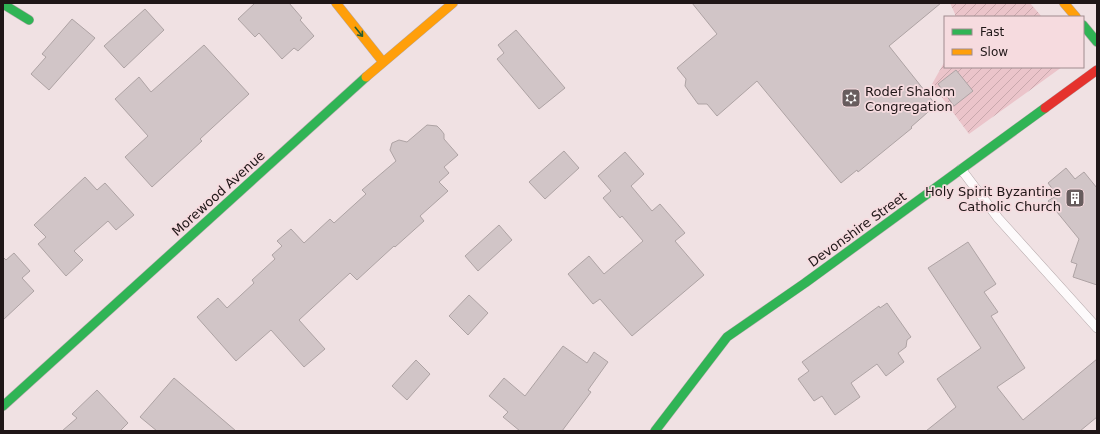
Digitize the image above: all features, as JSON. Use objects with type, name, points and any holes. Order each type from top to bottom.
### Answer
[{"type":"main road","points":[[336,3],[383,62]]},
{"type":"main road","name":"Morewood Avenue","points":[[3,406],[383,62],[453,3]]},
{"type":"main road","points":[[1064,3],[1075,16]]},
{"type":"main road","points":[[3,4],[29,20]]},
{"type":"main road","points":[[1084,26],[1097,42]]},
{"type":"main road","name":"Devonshire Street","points":[[655,431],[727,337],[805,283],[1097,70]]},
{"type":"lane","points":[[961,169],[998,218],[1097,328]]},
{"type":"shaded area","points":[[950,3],[1030,3],[1041,16],[955,16]]},
{"type":"shaded area","points":[[944,63],[944,68],[1061,68],[969,134],[932,84]]},
{"type":"building","points":[[255,3],[289,3],[302,18],[300,20],[314,36],[298,51],[294,48],[282,59],[259,33],[255,37],[238,19]]},
{"type":"building","name":"Rodef Shalom Congregation","points":[[692,3],[941,3],[889,46],[936,105],[911,127],[912,128],[858,172],[857,170],[841,183],[757,81],[717,116],[707,104],[698,104],[685,86],[686,79],[677,68],[717,34]]},
{"type":"building","points":[[145,9],[164,30],[124,68],[104,46]]},
{"type":"building","points":[[72,19],[95,38],[49,90],[31,74],[46,57],[42,54]]},
{"type":"building","points":[[516,30],[565,88],[539,109],[497,59],[504,53],[498,45]]},
{"type":"building","points":[[204,45],[249,94],[200,139],[202,141],[152,187],[125,157],[148,136],[115,99],[139,77],[151,92]]},
{"type":"building","points":[[956,70],[973,91],[954,106],[938,84]]},
{"type":"building","points":[[427,125],[437,126],[444,134],[444,139],[458,155],[444,167],[449,173],[439,182],[448,191],[420,216],[424,221],[357,280],[350,273],[299,320],[325,349],[304,367],[271,330],[236,361],[197,317],[218,298],[227,308],[254,283],[252,280],[275,259],[272,255],[282,246],[277,241],[291,229],[304,243],[330,219],[334,223],[366,194],[362,190],[396,161],[390,150],[392,143],[399,140],[407,142]]},
{"type":"building","points":[[564,151],[579,168],[545,199],[529,182]]},
{"type":"building","points":[[625,152],[644,174],[631,186],[652,211],[660,204],[685,233],[675,241],[704,275],[632,336],[600,299],[593,304],[568,274],[589,256],[604,274],[643,241],[622,216],[620,218],[603,198],[611,191],[598,176]]},
{"type":"building","points":[[1066,168],[1075,179],[1084,172],[1097,188],[1097,285],[1073,277],[1077,264],[1071,262],[1079,239],[1048,201],[1057,195],[1048,183]]},
{"type":"building","points":[[85,177],[97,190],[105,183],[134,215],[116,230],[108,221],[74,251],[83,260],[66,276],[38,244],[46,237],[34,225]]},
{"type":"building","points":[[499,225],[512,240],[478,271],[465,256]]},
{"type":"building","points":[[968,242],[996,284],[984,292],[998,312],[991,316],[1025,368],[997,387],[1023,420],[1097,359],[1097,417],[1080,431],[926,431],[956,407],[937,379],[981,348],[928,268]]},
{"type":"building","points":[[14,253],[30,271],[22,278],[34,291],[3,320],[3,257],[6,260]]},
{"type":"building","points":[[469,295],[488,313],[468,335],[449,316]]},
{"type":"building","points":[[887,303],[911,337],[907,340],[906,347],[898,353],[904,362],[886,376],[877,364],[851,383],[860,397],[835,415],[822,396],[814,401],[798,379],[809,371],[802,362],[879,306],[880,308]]},
{"type":"building","points":[[563,346],[587,363],[594,352],[608,362],[588,390],[591,392],[562,431],[520,431],[503,417],[508,412],[489,396],[504,378],[525,396]]},
{"type":"building","points":[[416,360],[430,374],[407,400],[392,386]]},
{"type":"building","points":[[174,378],[236,431],[157,431],[140,417]]},
{"type":"building","points":[[97,390],[128,423],[120,431],[62,431],[77,418],[72,414]]},
{"type":"traffic: fast","points":[[3,4],[29,20]]},
{"type":"traffic: fast","points":[[1084,26],[1097,42]]},
{"type":"traffic: fast","points":[[3,406],[366,77]]},
{"type":"traffic: fast","points":[[655,431],[727,337],[805,283],[1045,108]]},
{"type":"traffic: slow","points":[[336,3],[383,62]]},
{"type":"traffic: slow","points":[[366,77],[453,3]]},
{"type":"traffic: slow","points":[[1064,3],[1075,16]]},
{"type":"traffic: jam","points":[[1045,108],[1097,70]]},
{"type":"place","name":"Rodef Shalom Congregation","points":[[851,98]]},
{"type":"place","name":"Holy Spirit Byzantine Catholic Church","points":[[1075,198]]}]
